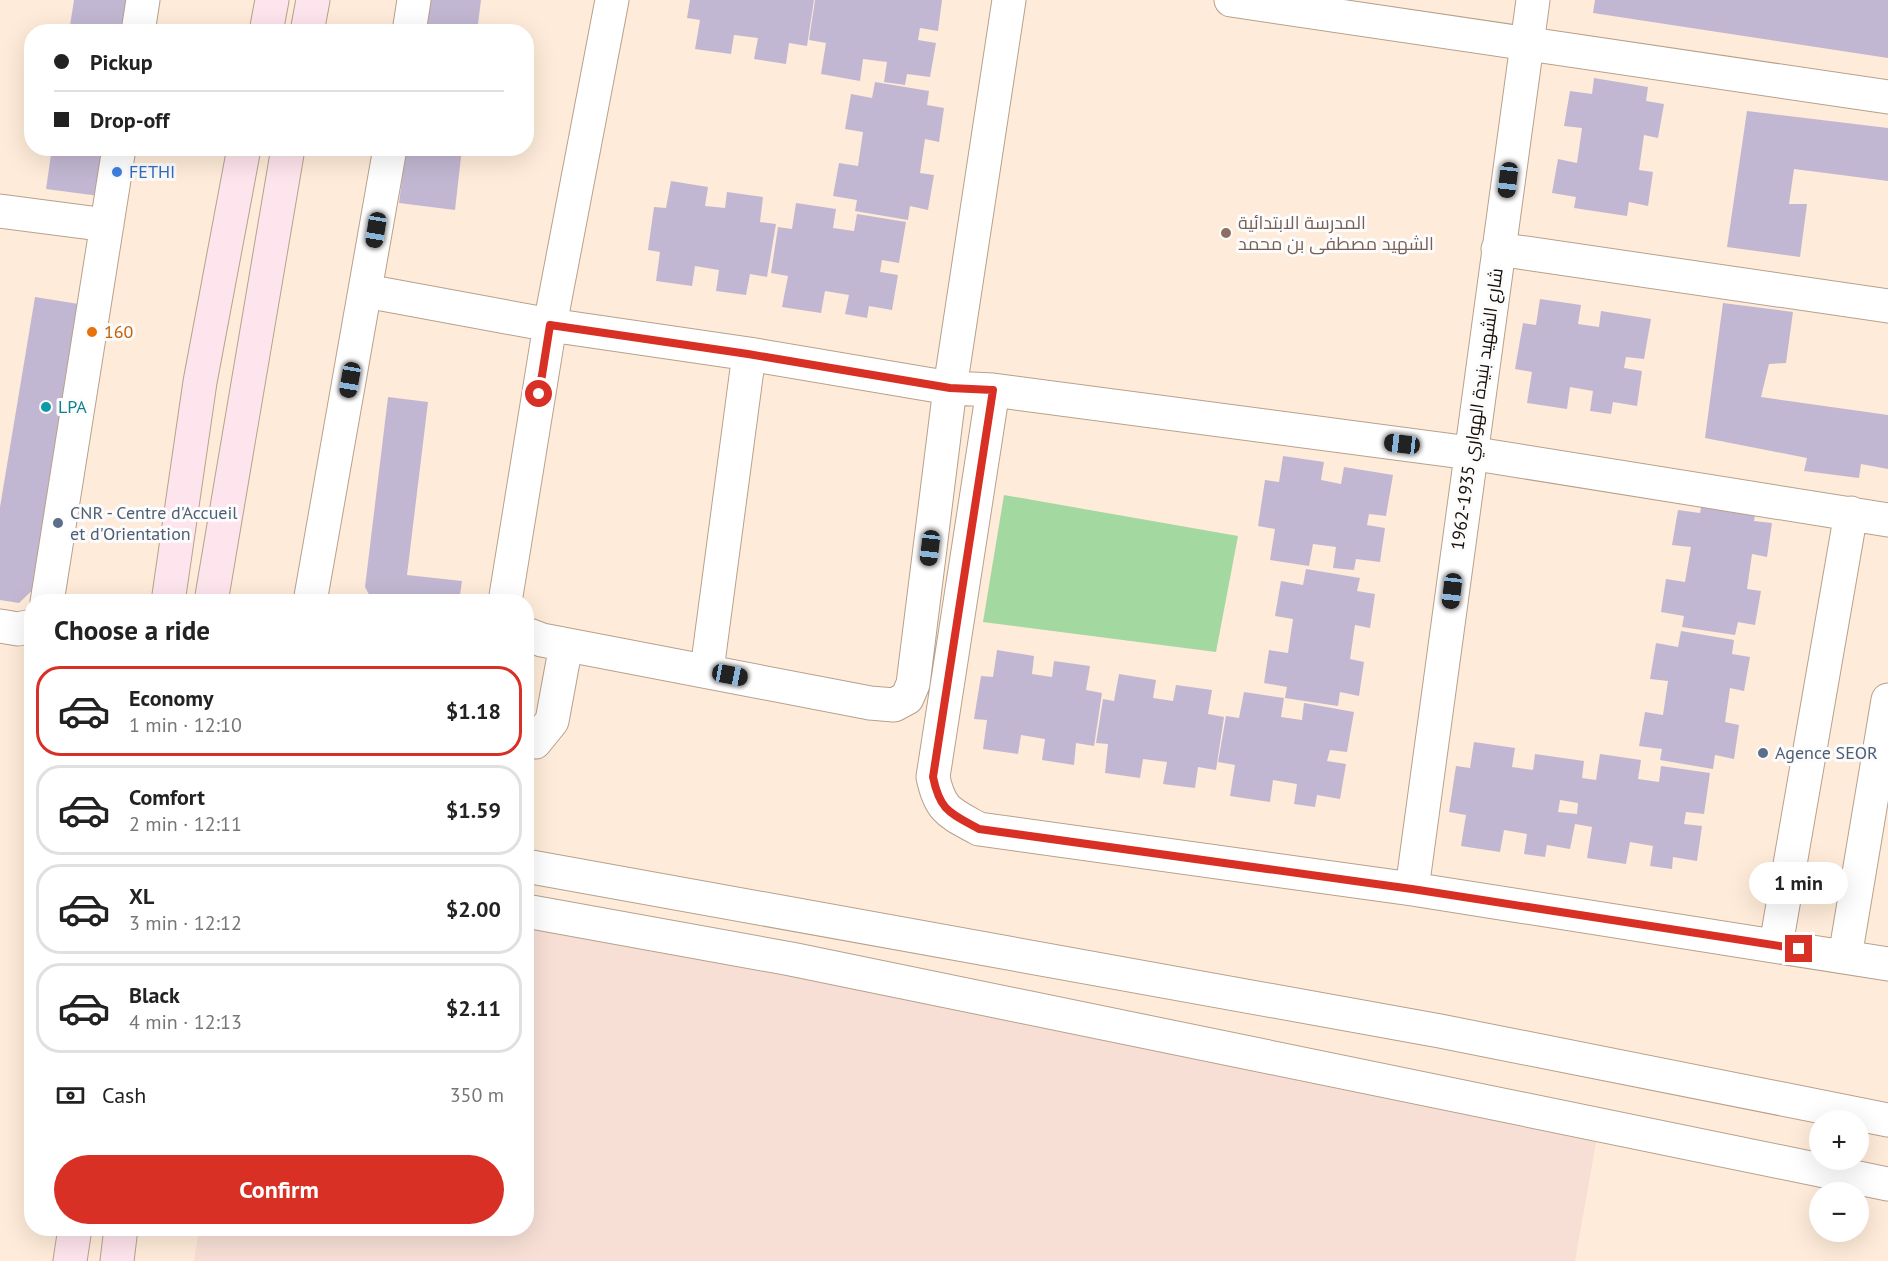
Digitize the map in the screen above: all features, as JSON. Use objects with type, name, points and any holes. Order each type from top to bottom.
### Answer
[{"type":"main road","points":[[268,24],[272,0]]},
{"type":"main road","points":[[308,24],[313,0]]},
{"type":"main road","points":[[169,594],[200,382],[242,156]]},
{"type":"main road","points":[[212,594],[287,156]]},
{"type":"main road","points":[[70,1261],[74,1236]]},
{"type":"main road","points":[[117,1261],[120,1236]]},
{"type":"street","points":[[139,24],[143,0]]},
{"type":"street","points":[[410,24],[414,0]]},
{"type":"street","points":[[506,594],[550,325],[612,0]]},
{"type":"street","points":[[534,637],[870,703],[894,705],[907,698],[913,684],[950,388],[1009,0]]},
{"type":"street","points":[[1230,0],[1888,97]]},
{"type":"street","name":"شارع الشهيد بنيدة الهواري 1935-1962","points":[[1412,889],[1533,0]]},
{"type":"street","points":[[48,594],[118,156]]},
{"type":"street","points":[[311,594],[389,156]]},
{"type":"street","points":[[0,211],[107,225]]},
{"type":"street","points":[[1498,249],[1888,306]]},
{"type":"street","points":[[366,291],[550,325],[748,354],[950,388],[993,390],[1470,453],[1888,520]]},
{"type":"street","points":[[707,670],[748,354]]},
{"type":"street","points":[[993,390],[933,777],[937,799],[952,814],[979,829],[1412,889],[1888,964]]},
{"type":"street","points":[[1776,945],[1851,513]]},
{"type":"street","points":[[534,742],[552,721],[567,645]]},
{"type":"street","points":[[1845,957],[1888,700]]},
{"type":"street","points":[[534,867],[1440,1031],[1888,1120]]},
{"type":"street","points":[[534,912],[791,959],[1888,1184]]},
{"type":"shaded area","points":[[534,928],[1602,1109],[1575,1261],[194,1261],[198,1236],[534,1236]]},
{"type":"green space","points":[[1004,495],[1238,536],[1216,652],[983,622]]},
{"type":"building","points":[[74,0],[136,0],[132,24],[70,24]]},
{"type":"building","points":[[424,0],[481,0],[478,24],[421,24]]},
{"type":"building","points":[[690,0],[814,0],[807,46],[789,43],[786,64],[754,59],[758,38],[734,35],[731,54],[695,49],[700,20],[687,18]]},
{"type":"building","points":[[815,0],[942,0],[938,31],[920,28],[918,40],[936,43],[930,77],[907,74],[905,85],[884,82],[887,62],[863,59],[860,81],[821,74],[826,43],[809,40]]},
{"type":"building","points":[[1595,0],[1888,0],[1888,58],[1593,13]]},
{"type":"building","points":[[1594,78],[1648,87],[1646,101],[1664,104],[1658,138],[1644,135],[1639,170],[1653,172],[1648,206],[1629,202],[1627,216],[1574,208],[1576,197],[1552,193],[1558,159],[1577,163],[1582,128],[1564,126],[1570,91],[1592,94]]},
{"type":"building","points":[[875,82],[929,91],[927,105],[944,108],[939,142],[925,139],[920,173],[934,175],[928,210],[910,206],[908,220],[855,211],[857,200],[833,196],[839,163],[858,166],[863,132],[845,129],[851,94],[872,98]]},
{"type":"building","points":[[1747,111],[1888,128],[1888,181],[1794,169],[1789,204],[1807,204],[1800,257],[1727,247]]},
{"type":"building","points":[[51,156],[113,156],[107,197],[46,189]]},
{"type":"building","points":[[405,156],[461,156],[455,210],[399,203]]},
{"type":"building","points":[[671,181],[708,187],[705,206],[725,208],[727,192],[763,197],[760,222],[776,224],[767,277],[750,274],[746,295],[716,291],[719,270],[695,266],[692,286],[656,281],[660,252],[648,250],[654,207],[666,208]]},
{"type":"building","points":[[796,203],[836,209],[833,228],[854,231],[857,214],[906,222],[899,263],[882,260],[880,272],[898,275],[892,310],[869,306],[867,318],[845,314],[849,295],[825,291],[821,313],[782,307],[788,276],[771,273],[778,227],[792,229]]},
{"type":"building","name":"LPA","points":[[35,297],[91,306],[45,578],[28,594],[24,594],[24,598],[19,603],[0,600],[0,507]]},
{"type":"building","points":[[1540,299],[1581,305],[1578,324],[1599,327],[1601,311],[1651,319],[1644,359],[1626,357],[1624,368],[1642,371],[1637,406],[1613,402],[1611,414],[1590,411],[1593,391],[1570,387],[1567,409],[1527,403],[1532,372],[1515,369],[1523,323],[1536,325]]},
{"type":"building","points":[[1723,303],[1793,312],[1786,363],[1769,364],[1761,397],[1888,415],[1888,469],[1861,464],[1859,478],[1804,471],[1807,458],[1705,438]]},
{"type":"building","points":[[388,397],[428,402],[407,575],[462,581],[460,594],[369,594],[365,587]]},
{"type":"building","points":[[1283,456],[1324,462],[1321,480],[1341,484],[1344,467],[1393,475],[1386,516],[1369,514],[1367,525],[1385,528],[1380,562],[1356,559],[1354,570],[1333,568],[1336,547],[1313,544],[1309,566],[1270,560],[1275,529],[1258,526],[1265,480],[1279,482]]},
{"type":"building","points":[[1703,497],[1757,506],[1754,521],[1772,523],[1767,557],[1752,554],[1747,589],[1761,591],[1755,625],[1738,622],[1735,635],[1682,627],[1684,616],[1661,612],[1666,579],[1685,582],[1691,547],[1672,545],[1678,510],[1700,513]]},
{"type":"building","points":[[1306,569],[1360,578],[1357,591],[1375,594],[1370,628],[1355,625],[1350,659],[1364,662],[1359,696],[1340,692],[1338,706],[1285,698],[1287,687],[1264,683],[1269,650],[1288,653],[1293,619],[1275,616],[1281,581],[1303,585]]},
{"type":"building","points":[[1681,631],[1734,640],[1732,654],[1750,657],[1744,691],[1730,688],[1725,722],[1739,725],[1734,759],[1715,755],[1713,769],[1660,760],[1662,749],[1639,746],[1645,712],[1663,715],[1668,681],[1650,679],[1656,643],[1678,647]]},
{"type":"building","points":[[997,650],[1034,656],[1032,674],[1052,677],[1054,661],[1090,666],[1086,690],[1102,693],[1094,746],[1076,743],[1074,765],[1042,760],[1045,739],[1021,735],[1018,754],[983,749],[987,720],[974,719],[981,676],[993,677]]},
{"type":"building","points":[[1119,674],[1156,680],[1153,698],[1173,701],[1176,685],[1212,690],[1208,714],[1224,717],[1216,770],[1198,767],[1195,788],[1163,784],[1167,762],[1143,759],[1140,778],[1105,773],[1108,744],[1096,743],[1103,699],[1114,701]]},
{"type":"building","points":[[1244,692],[1284,698],[1281,717],[1302,720],[1304,703],[1354,712],[1347,752],[1330,750],[1327,761],[1346,764],[1340,799],[1317,795],[1315,807],[1294,804],[1297,784],[1273,780],[1270,802],[1230,796],[1235,765],[1218,762],[1226,716],[1239,718]]},
{"type":"building","points":[[1474,742],[1515,748],[1512,767],[1533,770],[1535,754],[1584,761],[1582,778],[1596,780],[1600,754],[1641,760],[1638,779],[1659,782],[1661,766],[1710,773],[1704,814],[1686,812],[1684,824],[1702,826],[1697,861],[1673,857],[1672,869],[1650,866],[1653,846],[1630,842],[1626,864],[1587,858],[1592,827],[1575,824],[1570,849],[1547,845],[1545,857],[1524,854],[1527,834],[1504,830],[1500,852],[1461,846],[1466,815],[1449,812],[1456,766],[1470,768]],"holes":[[[1560,800],[1578,803],[1577,814],[1558,812]]]},
{"type":"place","name":"FETHI","points":[[117,172]]},
{"type":"place","name":"المدرسة الابتدائية الشهيد مصطفى بن محمد","points":[[1226,233]]},
{"type":"place","name":"160","points":[[92,332]]},
{"type":"place","name":"LPA","points":[[46,407]]},
{"type":"place","name":"CNR - Centre d'Accueil et d'Orientation","points":[[58,523]]},
{"type":"place","name":"Agence SEOR","points":[[1763,753]]},
{"type":"route","points":[[539,394],[550,325],[748,354],[950,388],[993,390],[933,777],[937,799],[952,814],[979,829],[1412,889],[1799,949]]}]
